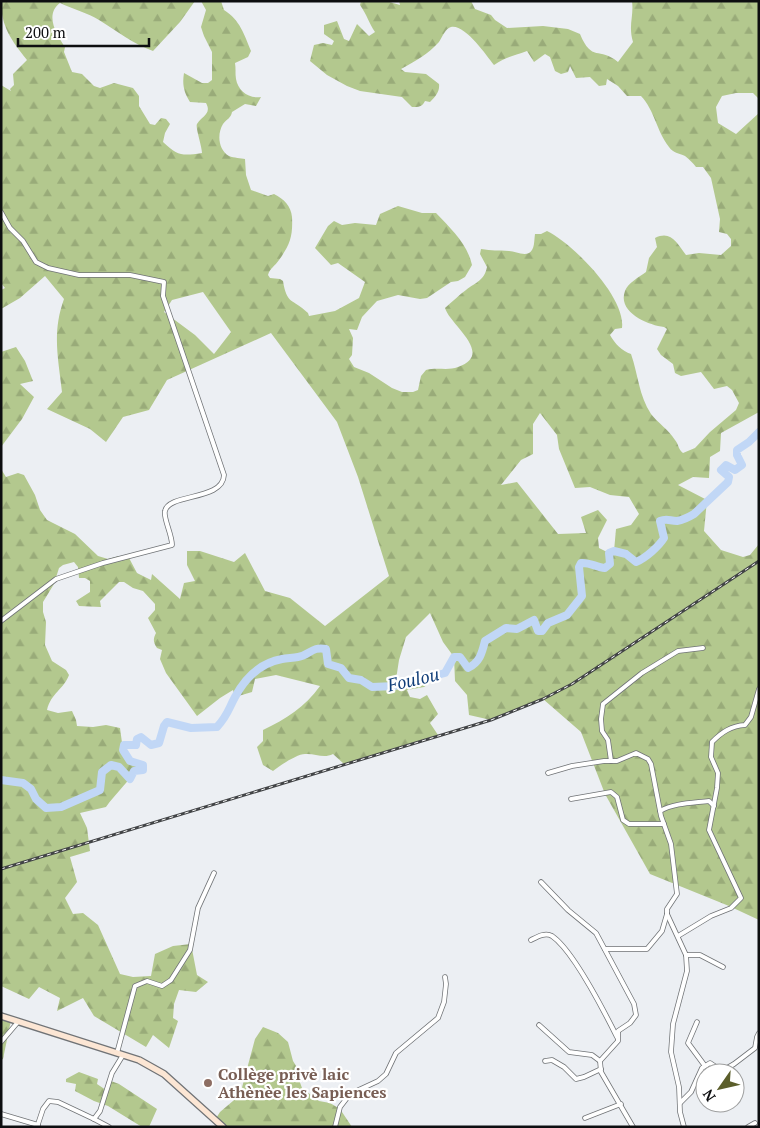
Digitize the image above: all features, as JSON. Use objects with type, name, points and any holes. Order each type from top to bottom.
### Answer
[{"type":"street","points":[[1,622],[56,579],[103,563],[172,545],[172,536],[164,514],[166,508],[171,504],[198,496],[220,486],[224,481],[224,475],[163,296],[164,282],[130,275],[79,275],[48,268],[36,262],[23,241],[10,228],[2,213]]},
{"type":"street","points":[[611,761],[608,740],[602,731],[603,704],[636,678],[678,651],[703,648]]},
{"type":"street","points":[[678,936],[711,916],[731,908],[741,898],[709,830],[718,773],[711,758],[712,742],[722,732],[738,725],[745,725],[751,717],[759,689]]},
{"type":"street","points":[[548,773],[572,766],[617,761],[636,753],[648,759],[651,764],[660,811],[670,844],[677,894],[668,909],[662,931],[648,949],[605,949]]},
{"type":"street","points":[[571,799],[611,792],[617,797],[623,820],[629,824],[664,824]]},
{"type":"street","points":[[660,811],[668,806],[694,802],[709,801],[714,806]]},
{"type":"street","points":[[94,1119],[100,1111],[120,1054],[134,986],[147,981],[162,986],[171,980],[190,950],[198,908],[214,872]]},
{"type":"street","points":[[541,882],[568,910],[596,933],[634,1004],[636,1015],[630,1023],[618,1031],[618,1039],[600,1062]]},
{"type":"street","points":[[667,914],[686,955],[687,971],[673,1024],[671,1052],[679,1087],[684,1127]]},
{"type":"street","points":[[531,940],[542,934],[551,936],[569,954],[603,1008],[618,1039]]},
{"type":"street","points":[[686,955],[700,955],[723,967]]},
{"type":"street","points":[[335,1127],[340,1107],[350,1094],[378,1081],[386,1074],[396,1053],[438,1018],[444,1002],[445,977]]},
{"type":"street","points":[[1,1016],[139,1060],[164,1074],[223,1127]]},
{"type":"street","points":[[1,1042],[18,1022]]},
{"type":"street","points":[[697,1022],[688,1043],[703,1063]]},
{"type":"street","points":[[539,1025],[569,1052],[592,1055],[600,1062],[601,1069],[633,1127]]},
{"type":"street","points":[[735,1063],[756,1048],[756,1037],[759,1033]]},
{"type":"street","points":[[545,1061],[552,1060],[564,1067],[576,1079],[601,1069]]},
{"type":"street","points":[[680,1103],[692,1092],[695,1085]]},
{"type":"street","points":[[1,1114],[37,1126],[43,1109],[49,1100],[58,1102],[108,1127]]},
{"type":"street","points":[[585,1118],[621,1104]]},
{"type":"street","points":[[748,1127],[755,1124]]},
{"type":"green space","points":[[1,1],[195,1],[180,22],[153,51],[132,41],[95,18],[60,3],[55,8],[52,19],[65,47],[64,52],[72,72],[82,74],[94,86],[100,88],[114,83],[133,88],[139,96],[139,106],[150,124],[155,125],[161,118],[166,119],[170,124],[163,142],[181,154],[190,155],[202,153],[197,124],[206,115],[208,107],[206,103],[190,102],[184,88],[184,73],[202,83],[208,83],[212,80],[212,52],[201,27],[206,10],[201,1],[221,1],[224,10],[234,18],[241,28],[251,51],[248,57],[235,63],[237,83],[248,95],[261,97],[256,106],[245,104],[232,112],[231,116],[223,124],[219,137],[225,153],[229,156],[245,159],[246,175],[251,190],[268,196],[274,194],[289,206],[292,217],[290,240],[283,255],[268,275],[270,278],[283,281],[288,298],[308,313],[309,316],[335,311],[359,298],[365,282],[338,263],[331,265],[315,248],[328,226],[334,221],[342,225],[355,223],[376,225],[380,214],[398,206],[422,213],[436,213],[458,237],[470,257],[472,265],[465,277],[451,282],[427,298],[420,299],[398,295],[377,301],[362,317],[357,330],[349,329],[353,338],[352,355],[349,359],[354,367],[369,373],[392,388],[402,392],[413,392],[418,390],[421,376],[426,370],[454,368],[468,361],[472,355],[471,347],[445,308],[479,281],[486,272],[487,267],[480,254],[481,249],[527,254],[531,252],[534,245],[535,234],[547,231],[558,237],[583,259],[607,287],[621,315],[622,328],[615,329],[610,335],[619,347],[631,354],[647,407],[651,414],[673,436],[683,453],[695,448],[710,432],[736,410],[739,403],[732,390],[727,386],[714,389],[701,372],[681,376],[675,373],[673,364],[661,355],[657,349],[667,329],[643,320],[630,311],[625,305],[625,291],[631,283],[646,272],[649,258],[657,247],[655,238],[665,236],[673,239],[686,255],[699,253],[721,255],[731,246],[731,239],[727,234],[719,232],[720,219],[711,178],[703,167],[696,167],[685,156],[671,149],[641,96],[627,96],[618,86],[607,79],[606,85],[599,86],[590,77],[576,78],[570,66],[568,72],[561,74],[555,71],[550,57],[545,54],[534,62],[527,51],[506,58],[494,65],[475,41],[457,27],[449,28],[431,50],[401,69],[405,72],[426,74],[439,84],[438,92],[434,98],[430,102],[425,101],[418,107],[412,107],[402,97],[360,91],[347,86],[327,75],[310,61],[314,45],[323,43],[332,45],[334,41],[324,34],[324,25],[337,21],[344,39],[349,41],[357,24],[369,36],[375,32],[360,5],[361,1],[386,1],[400,5],[399,1],[471,1],[475,9],[491,15],[507,28],[543,26],[568,29],[580,34],[584,43],[592,51],[611,57],[618,62],[633,42],[631,31],[632,1],[759,1],[759,99],[753,93],[736,93],[722,96],[716,107],[718,123],[736,134],[759,113],[759,412],[721,433],[720,451],[710,457],[709,478],[693,477],[678,485],[707,500],[704,531],[721,550],[743,557],[750,555],[759,544],[759,920],[650,874],[605,794],[581,732],[543,699],[491,720],[469,715],[467,695],[455,681],[454,657],[443,642],[430,613],[406,637],[399,660],[395,686],[441,675],[424,687],[407,690],[410,697],[420,699],[427,695],[438,714],[430,723],[438,735],[344,764],[333,754],[326,756],[309,754],[297,756],[273,771],[263,765],[257,747],[263,741],[263,730],[294,712],[320,686],[276,675],[255,679],[252,692],[235,697],[233,690],[197,716],[166,673],[160,659],[162,650],[157,648],[155,644],[156,633],[148,618],[155,610],[155,604],[143,591],[133,588],[124,582],[119,582],[100,601],[101,607],[79,606],[76,601],[90,592],[90,581],[85,578],[79,578],[78,567],[74,562],[59,568],[54,584],[43,602],[46,622],[45,645],[52,661],[66,670],[69,675],[51,699],[47,710],[58,713],[72,711],[77,726],[93,727],[106,725],[120,728],[123,750],[130,761],[143,765],[143,770],[134,772],[106,807],[80,813],[87,828],[90,851],[70,857],[77,882],[65,898],[73,914],[83,913],[98,925],[120,974],[133,977],[151,976],[155,954],[173,946],[191,944],[197,975],[208,982],[196,992],[179,990],[174,1004],[173,1018],[178,1021],[169,1048],[153,1035],[146,1047],[94,1016],[83,998],[57,1011],[60,998],[39,987],[29,999],[1,986],[1,469],[6,477],[18,473],[24,475],[35,495],[40,510],[47,520],[75,534],[98,556],[108,559],[119,556],[129,558],[137,573],[151,580],[152,574],[180,599],[184,583],[195,581],[187,565],[187,551],[200,551],[234,562],[245,553],[265,591],[290,598],[325,626],[389,576],[358,477],[337,422],[271,333],[167,380],[149,410],[123,417],[106,442],[90,429],[47,409],[62,392],[57,334],[60,311],[64,299],[45,276],[20,298],[1,309],[1,290],[5,288],[1,283],[1,85],[11,91],[10,89],[14,85],[13,74],[27,60],[8,33]],"holes":[[[203,292],[231,332],[214,354],[195,335],[164,312],[172,300]],[[540,413],[557,435],[559,449],[575,488],[590,487],[610,495],[629,497],[639,514],[631,525],[616,529],[614,551],[609,553],[599,548],[598,538],[607,520],[598,510],[581,517],[586,533],[558,534],[517,482],[501,485],[521,460],[533,454],[533,424]]]},
{"type":"green space","points":[[16,347],[25,361],[33,381],[20,384],[34,397],[22,419],[1,447],[1,352]]},
{"type":"green space","points":[[1,1016],[11,1020],[3,1059],[1,1060]]},
{"type":"green space","points":[[263,1027],[278,1033],[288,1042],[293,1061],[298,1069],[298,1077],[302,1088],[319,1101],[330,1103],[340,1109],[352,1127],[223,1127],[215,1120],[220,1112],[240,1095],[255,1039]]},
{"type":"green space","points":[[79,1072],[98,1079],[97,1084],[106,1090],[111,1081],[119,1084],[157,1109],[149,1127],[142,1127],[108,1106],[75,1091],[76,1084],[66,1082],[66,1079]]},
{"type":"waterway","name":"Foulou","points":[[1,780],[23,783],[31,789],[36,799],[46,808],[61,807],[100,790],[102,772],[111,765],[119,767],[130,779],[134,771],[143,770],[143,765],[130,761],[123,750],[124,745],[136,745],[137,739],[141,737],[151,745],[159,743],[167,722],[191,728],[217,727],[226,716],[239,690],[254,672],[274,661],[302,656],[321,648],[326,649],[328,664],[341,668],[349,678],[361,680],[372,687],[395,686],[445,673],[454,657],[460,657],[468,668],[478,660],[485,641],[506,628],[517,629],[534,620],[538,631],[542,631],[548,623],[567,615],[582,596],[579,567],[581,563],[605,568],[610,564],[609,553],[614,551],[626,554],[636,562],[648,555],[664,538],[660,521],[677,521],[694,514],[728,482],[729,477],[721,470],[726,465],[735,470],[742,465],[737,455],[737,450],[759,432]]},
{"type":"railway","points":[[1,869],[491,720],[543,699],[572,684],[759,561]]},
{"type":"place","name":"Collège privè laic Athènèe les Sapiences","points":[[208,1083]]}]
